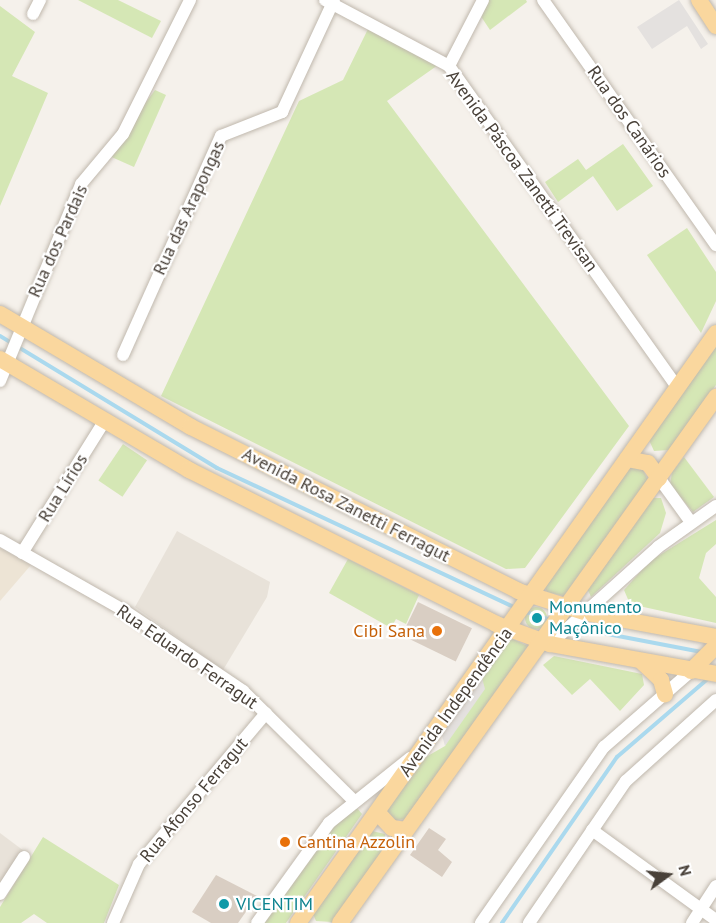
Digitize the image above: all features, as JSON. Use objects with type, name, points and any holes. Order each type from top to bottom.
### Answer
[{"type":"main road","points":[[699,0],[716,26]]},
{"type":"main road","name":"Avenida Rosa Zanetti Ferragut","points":[[0,314],[191,427],[532,597],[571,601],[628,620],[716,637]]},
{"type":"main road","name":"Avenida Independência","points":[[298,923],[416,753],[532,597],[716,333]]},
{"type":"main road","points":[[5,362],[104,422],[509,629],[547,643],[716,674]]},
{"type":"main road","name":"Avenida Independência","points":[[340,923],[406,830],[547,643],[571,601],[716,397]]},
{"type":"main road","points":[[627,459],[648,463],[659,478]]},
{"type":"main road","points":[[691,671],[716,646]]},
{"type":"main road","points":[[638,659],[661,680],[665,694]]},
{"type":"main road","points":[[377,812],[392,828],[406,830]]},
{"type":"street","points":[[33,14],[40,0]]},
{"type":"street","name":"Rua dos Pardais","points":[[0,381],[5,362],[81,184],[123,134],[190,0]]},
{"type":"street","points":[[449,66],[483,0]]},
{"type":"street","name":"Rua dos Canários","points":[[543,0],[716,244]]},
{"type":"street","name":"Avenida Páscoa Zanetti Trevisan","points":[[331,1],[449,66],[678,388]]},
{"type":"street","name":"Rua das Arapongas","points":[[123,355],[221,136],[282,112],[331,1]]},
{"type":"street","name":"Rua Lírios","points":[[22,553],[104,422]]},
{"type":"street","points":[[659,478],[690,521]]},
{"type":"street","points":[[547,643],[592,609],[690,521],[716,506]]},
{"type":"street","name":"Rua Eduardo Ferragut","points":[[0,540],[125,611],[266,713],[354,801]]},
{"type":"street","points":[[482,923],[604,747],[691,671]]},
{"type":"street","points":[[529,923],[626,781],[716,700]]},
{"type":"street","name":"Rua Afonso Ferragut","points":[[113,923],[139,864],[266,713]]},
{"type":"street","points":[[257,923],[306,851],[354,801],[416,753]]},
{"type":"street","points":[[592,830],[716,920]]},
{"type":"street","points":[[0,894],[24,857]]},
{"type":"street","points":[[692,923],[716,886]]},
{"type":"shaded area","points":[[679,0],[708,44],[701,49],[687,26],[652,49],[637,27]]},
{"type":"shaded area","points":[[177,531],[270,582],[267,597],[223,670],[135,607]]},
{"type":"shaded area","points":[[0,548],[31,565],[0,601]]},
{"type":"shaded area","points":[[481,674],[485,689],[445,746],[441,732]]},
{"type":"shaded area","points":[[0,833],[28,854],[0,902]]},
{"type":"green space","points":[[78,0],[118,0],[161,21],[152,38]]},
{"type":"green space","points":[[487,0],[526,0],[527,2],[490,30],[480,15]]},
{"type":"green space","points":[[0,6],[35,32],[12,76],[48,93],[0,206]]},
{"type":"green space","points":[[368,29],[438,65],[387,101],[629,426],[525,568],[506,569],[161,396],[299,101],[343,80]]},
{"type":"green space","points":[[155,90],[166,95],[134,167],[107,155]]},
{"type":"green space","points":[[623,144],[653,186],[617,211],[593,176],[558,202],[545,182],[578,159],[586,170]]},
{"type":"green space","points":[[687,228],[716,272],[716,301],[701,333],[647,255]]},
{"type":"green space","points":[[716,346],[716,385],[669,450],[654,451],[649,440]]},
{"type":"green space","points":[[123,444],[147,460],[122,497],[98,480]]},
{"type":"green space","points":[[684,457],[714,497],[693,512],[670,485],[672,472]]},
{"type":"green space","points":[[640,464],[648,480],[564,596],[547,592],[544,586],[629,466]]},
{"type":"green space","points":[[652,498],[661,498],[666,513],[660,533],[591,597],[587,588]]},
{"type":"green space","points":[[716,520],[716,544],[706,553],[699,578],[716,597],[716,623],[630,604],[624,590],[650,561]]},
{"type":"green space","points":[[348,559],[419,595],[406,624],[396,619],[391,628],[329,593]]},
{"type":"green space","points":[[536,607],[544,610],[547,618],[544,626],[536,629],[528,626],[525,618],[528,610]]},
{"type":"green space","points":[[508,637],[528,646],[405,819],[390,821],[386,808],[419,761],[445,746],[481,674]]},
{"type":"green space","points":[[554,656],[642,674],[644,685],[620,711],[590,679],[572,695],[543,665]]},
{"type":"green space","points":[[357,808],[362,814],[286,923],[262,923],[328,831]]},
{"type":"green space","points":[[372,831],[385,834],[386,846],[332,922],[316,921],[313,914]]},
{"type":"green space","points":[[43,837],[119,885],[104,923],[47,923],[34,914],[21,923],[0,923],[0,907]]},
{"type":"building","name":"Cibi Sana","points":[[418,602],[472,628],[456,662],[402,635]]},
{"type":"building","points":[[429,828],[446,839],[438,850],[452,862],[442,877],[410,855]]},
{"type":"building","name":"VICENTIM","points":[[216,875],[257,896],[238,923],[211,923],[192,912]]},
{"type":"waterway","points":[[0,336],[217,468],[516,608]]},
{"type":"waterway","points":[[526,612],[550,620]]},
{"type":"waterway","points":[[571,627],[702,652]]},
{"type":"waterway","points":[[502,923],[617,757],[709,678]]},
{"type":"place","name":"Monumento Maçônico","points":[[537,618]]},
{"type":"place","name":"Cibi Sana","points":[[437,631]]},
{"type":"place","name":"Cantina Azzolin","points":[[285,842]]},
{"type":"place","name":"VICENTIM","points":[[224,904]]}]
